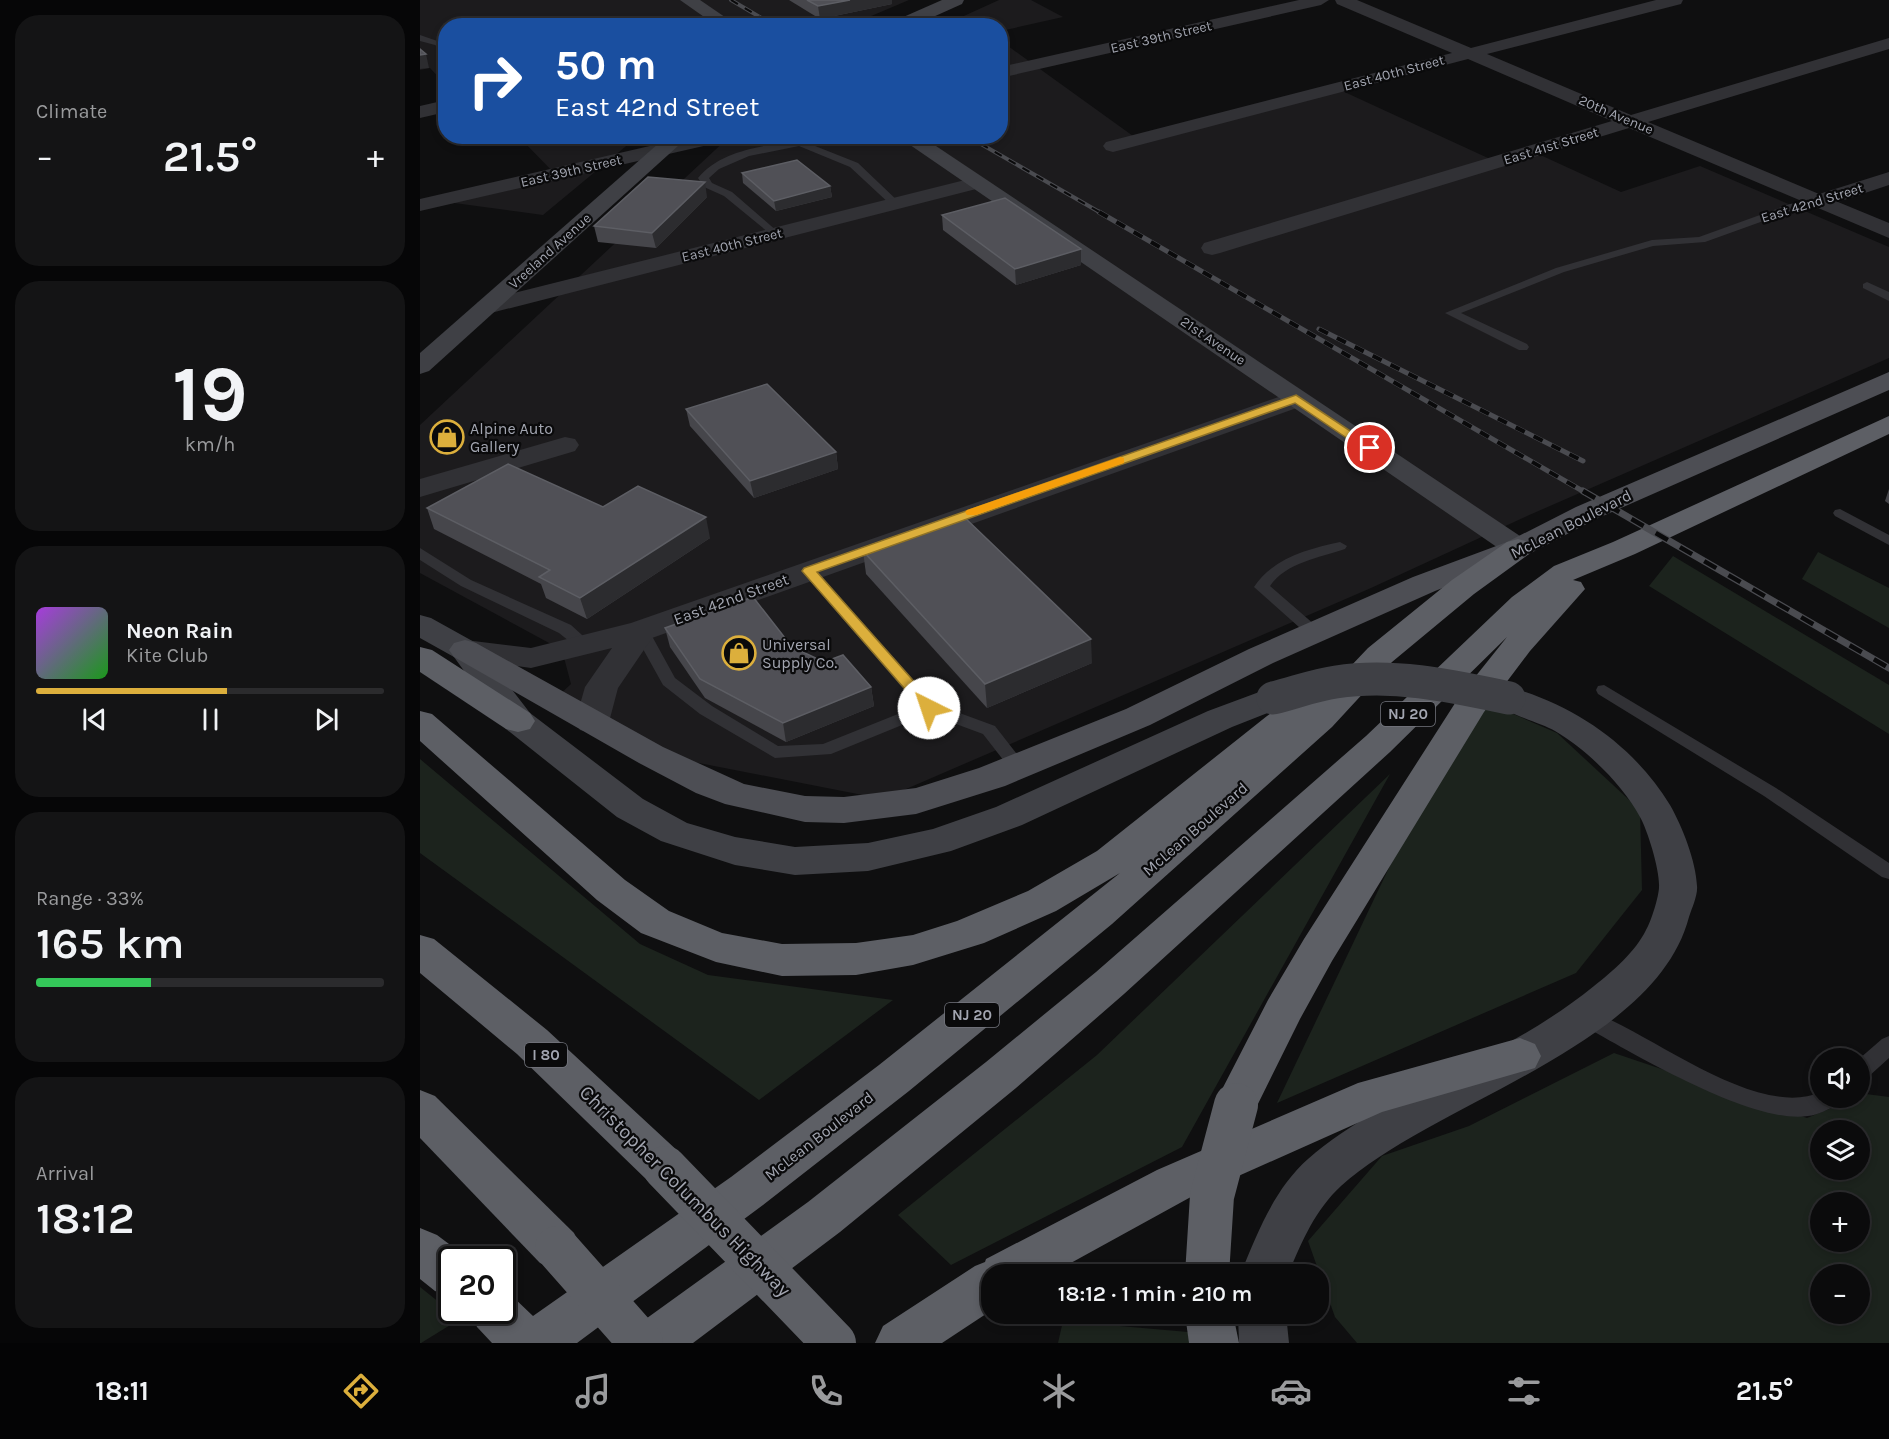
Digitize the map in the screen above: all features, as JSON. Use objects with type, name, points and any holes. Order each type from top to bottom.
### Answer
[{"type":"highway","name":"NJ 20","points":[[653,1343],[824,1216],[1001,1075],[1204,901],[1378,744],[1523,604],[1565,572],[1624,548],[1889,424]]},
{"type":"highway","name":"McLean Boulevard","points":[[537,1343],[747,1191],[894,1078],[1098,914],[1320,719],[1380,655],[1463,587],[1518,548]]},
{"type":"highway","points":[[1208,1264],[1212,1196],[1236,1105],[1283,1012],[1318,950],[1472,705],[1519,644],[1563,594],[1624,548]]},
{"type":"highway","points":[[420,722],[610,890],[655,922],[716,947],[783,960],[856,959],[913,950],[970,932],[1042,901],[1100,867],[1279,724],[1380,655]]},
{"type":"highway","points":[[420,657],[518,721]]},
{"type":"highway","name":"Christopher Columbus Highway","points":[[420,950],[532,1042],[665,1168],[834,1343]]},
{"type":"highway","points":[[1024,1264],[1173,1184],[1373,1096],[1520,1056]]},
{"type":"highway","points":[[420,1109],[557,1248],[640,1343]]},
{"type":"highway","points":[[691,1343],[824,1216]]},
{"type":"highway","points":[[420,1250],[438,1264]]},
{"type":"highway","points":[[900,1343],[981,1289]]},
{"type":"highway","points":[[507,1324],[526,1343]]},
{"type":"highway","points":[[1211,1324],[1214,1343]]},
{"type":"main road","points":[[688,0],[716,18]]},
{"type":"main road","points":[[916,18],[952,2]]},
{"type":"main road","name":"Vreeland Avenue","points":[[420,366],[671,144]]},
{"type":"main road","name":"21st Avenue","points":[[919,144],[1518,548]]},
{"type":"main road","name":"McLean Boulevard","points":[[1518,548],[1586,513],[1889,380]]},
{"type":"main road","points":[[420,625],[504,670],[651,755],[709,784],[738,795],[805,809],[844,810],[916,801],[953,791],[1138,717],[1315,632],[1424,584],[1518,548]]},
{"type":"main road","points":[[465,650],[518,721],[630,808],[674,832],[735,851],[795,861],[868,857],[938,841],[1009,816],[1220,719],[1273,699],[1336,682],[1393,680],[1450,685],[1509,698],[1564,721],[1618,762],[1652,803],[1673,848],[1679,897],[1662,944],[1632,981],[1587,1018],[1373,1136],[1322,1176],[1285,1225],[1269,1264]]},
{"type":"main road","points":[[1263,1324],[1264,1343]]},
{"type":"street","points":[[952,2],[965,0]]},
{"type":"street","name":"East 39th Street","points":[[1008,71],[1321,0]]},
{"type":"street","name":"20th Avenue","points":[[1343,0],[1889,231]]},
{"type":"street","name":"East 40th Street","points":[[1113,146],[1675,0]]},
{"type":"street","name":"East 41st Street","points":[[1212,248],[1889,43]]},
{"type":"street","points":[[420,112],[438,108]]},
{"type":"street","name":"East 39th Street","points":[[420,205],[668,144]]},
{"type":"street","name":"East 42nd Street","points":[[1819,201],[1889,178]]},
{"type":"street","name":"East 40th Street","points":[[487,307],[977,183]]},
{"type":"street","name":"East 42nd Street","points":[[465,650],[531,658],[641,631],[1296,399]]},
{"type":"street","points":[[420,488],[565,445]]},
{"type":"street","points":[[592,722],[602,687],[641,631]]},
{"type":"lane","points":[[420,38],[438,43]]},
{"type":"lane","points":[[774,234],[729,194],[708,185],[703,178],[715,167],[746,153],[795,144]]},
{"type":"lane","points":[[802,144],[854,165],[896,204]]},
{"type":"lane","name":"East 42nd Street","points":[[1523,347],[1450,313],[1560,270],[1652,243],[1701,240],[1794,206],[1819,201]]},
{"type":"lane","points":[[1879,281],[1867,286],[1889,297]]},
{"type":"lane","points":[[1840,513],[1889,541]]},
{"type":"lane","points":[[1315,632],[1262,587],[1266,578],[1276,569],[1340,546]]},
{"type":"lane","points":[[420,553],[466,583],[565,629],[585,645]]},
{"type":"lane","points":[[809,571],[929,708],[989,730],[1017,766]]},
{"type":"lane","points":[[641,631],[669,681],[706,710],[775,752],[825,750],[929,708]]},
{"type":"lane","points":[[1604,690],[1770,792],[1889,872]]},
{"type":"lane","points":[[1587,1018],[1722,1088],[1783,1107],[1810,1106]]},
{"type":"lane","points":[[1870,1062],[1889,1045]]},
{"type":"shaded area","points":[[420,0],[909,0],[867,18],[438,18],[438,77],[430,68],[420,70]]},
{"type":"shaded area","points":[[999,0],[1031,0],[1063,17],[1008,29],[1008,18],[959,18]]},
{"type":"shaded area","points":[[1008,46],[1140,141],[1338,89],[1501,164],[1536,153],[1621,192],[1700,166],[1889,247],[1889,358],[1527,516],[1371,588],[883,799],[658,755],[557,697],[571,684],[562,650],[420,573],[420,425],[721,144],[1008,144]]},
{"type":"shaded area","points":[[526,144],[629,144],[543,215],[447,202],[557,176]]},
{"type":"shaded area","points":[[1818,552],[1889,588],[1889,628],[1802,579]]},
{"type":"shaded area","points":[[1673,556],[1889,685],[1889,734],[1649,586]]},
{"type":"shaded area","points":[[1488,703],[1557,733],[1640,810],[1642,890],[1576,973],[1277,1103],[1396,853]]},
{"type":"shaded area","points":[[420,759],[640,944],[708,975],[893,1000],[759,1100],[420,853]]},
{"type":"shaded area","points":[[1390,774],[1182,1147],[951,1265],[898,1215],[1097,1055]]},
{"type":"shaded area","points":[[1614,1053],[1807,1118],[1832,1108],[1870,1108],[1870,1095],[1889,1097],[1889,1343],[1357,1343],[1335,1317],[1329,1300],[1329,1264],[1316,1264],[1308,1241],[1382,1156],[1469,1126]]},
{"type":"shaded area","points":[[420,1287],[438,1301],[438,1324],[452,1324],[420,1343]]},
{"type":"shaded area","points":[[1062,1324],[1097,1324],[1188,1332],[1190,1343],[1058,1343]]},
{"type":"building","points":[[807,0],[850,0],[818,6]]},
{"type":"building","points":[[797,160],[830,186],[774,201],[742,173]]},
{"type":"building","points":[[648,177],[705,182],[652,233],[594,226]]},
{"type":"building","points":[[1005,198],[1081,249],[1015,269],[942,215]]},
{"type":"building","points":[[767,384],[836,452],[750,481],[686,409]]},
{"type":"building","points":[[508,464],[603,507],[638,486],[706,517],[580,598],[539,577],[550,570],[427,508]]},
{"type":"building","points":[[962,515],[1091,639],[985,684],[863,551]]},
{"type":"building","points":[[753,597],[792,647],[824,662],[843,655],[871,687],[783,723],[700,679],[665,628]]},
{"type":"railway","points":[[731,0],[761,18]]},
{"type":"railway","points":[[981,144],[1101,213]]},
{"type":"railway","points":[[1099,212],[1586,493]]},
{"type":"railway","points":[[1319,329],[1583,461]]},
{"type":"railway","points":[[1583,491],[1889,668]]},
{"type":"slow traffic","points":[[971,512],[1120,460]]},
{"type":"place","name":"Alpine Auto Gallery","points":[[447,437]]},
{"type":"place","name":"Universal Supply Co.","points":[[739,653]]},
{"type":"route","points":[[929,708],[809,571],[1296,399],[1370,448]]}]
